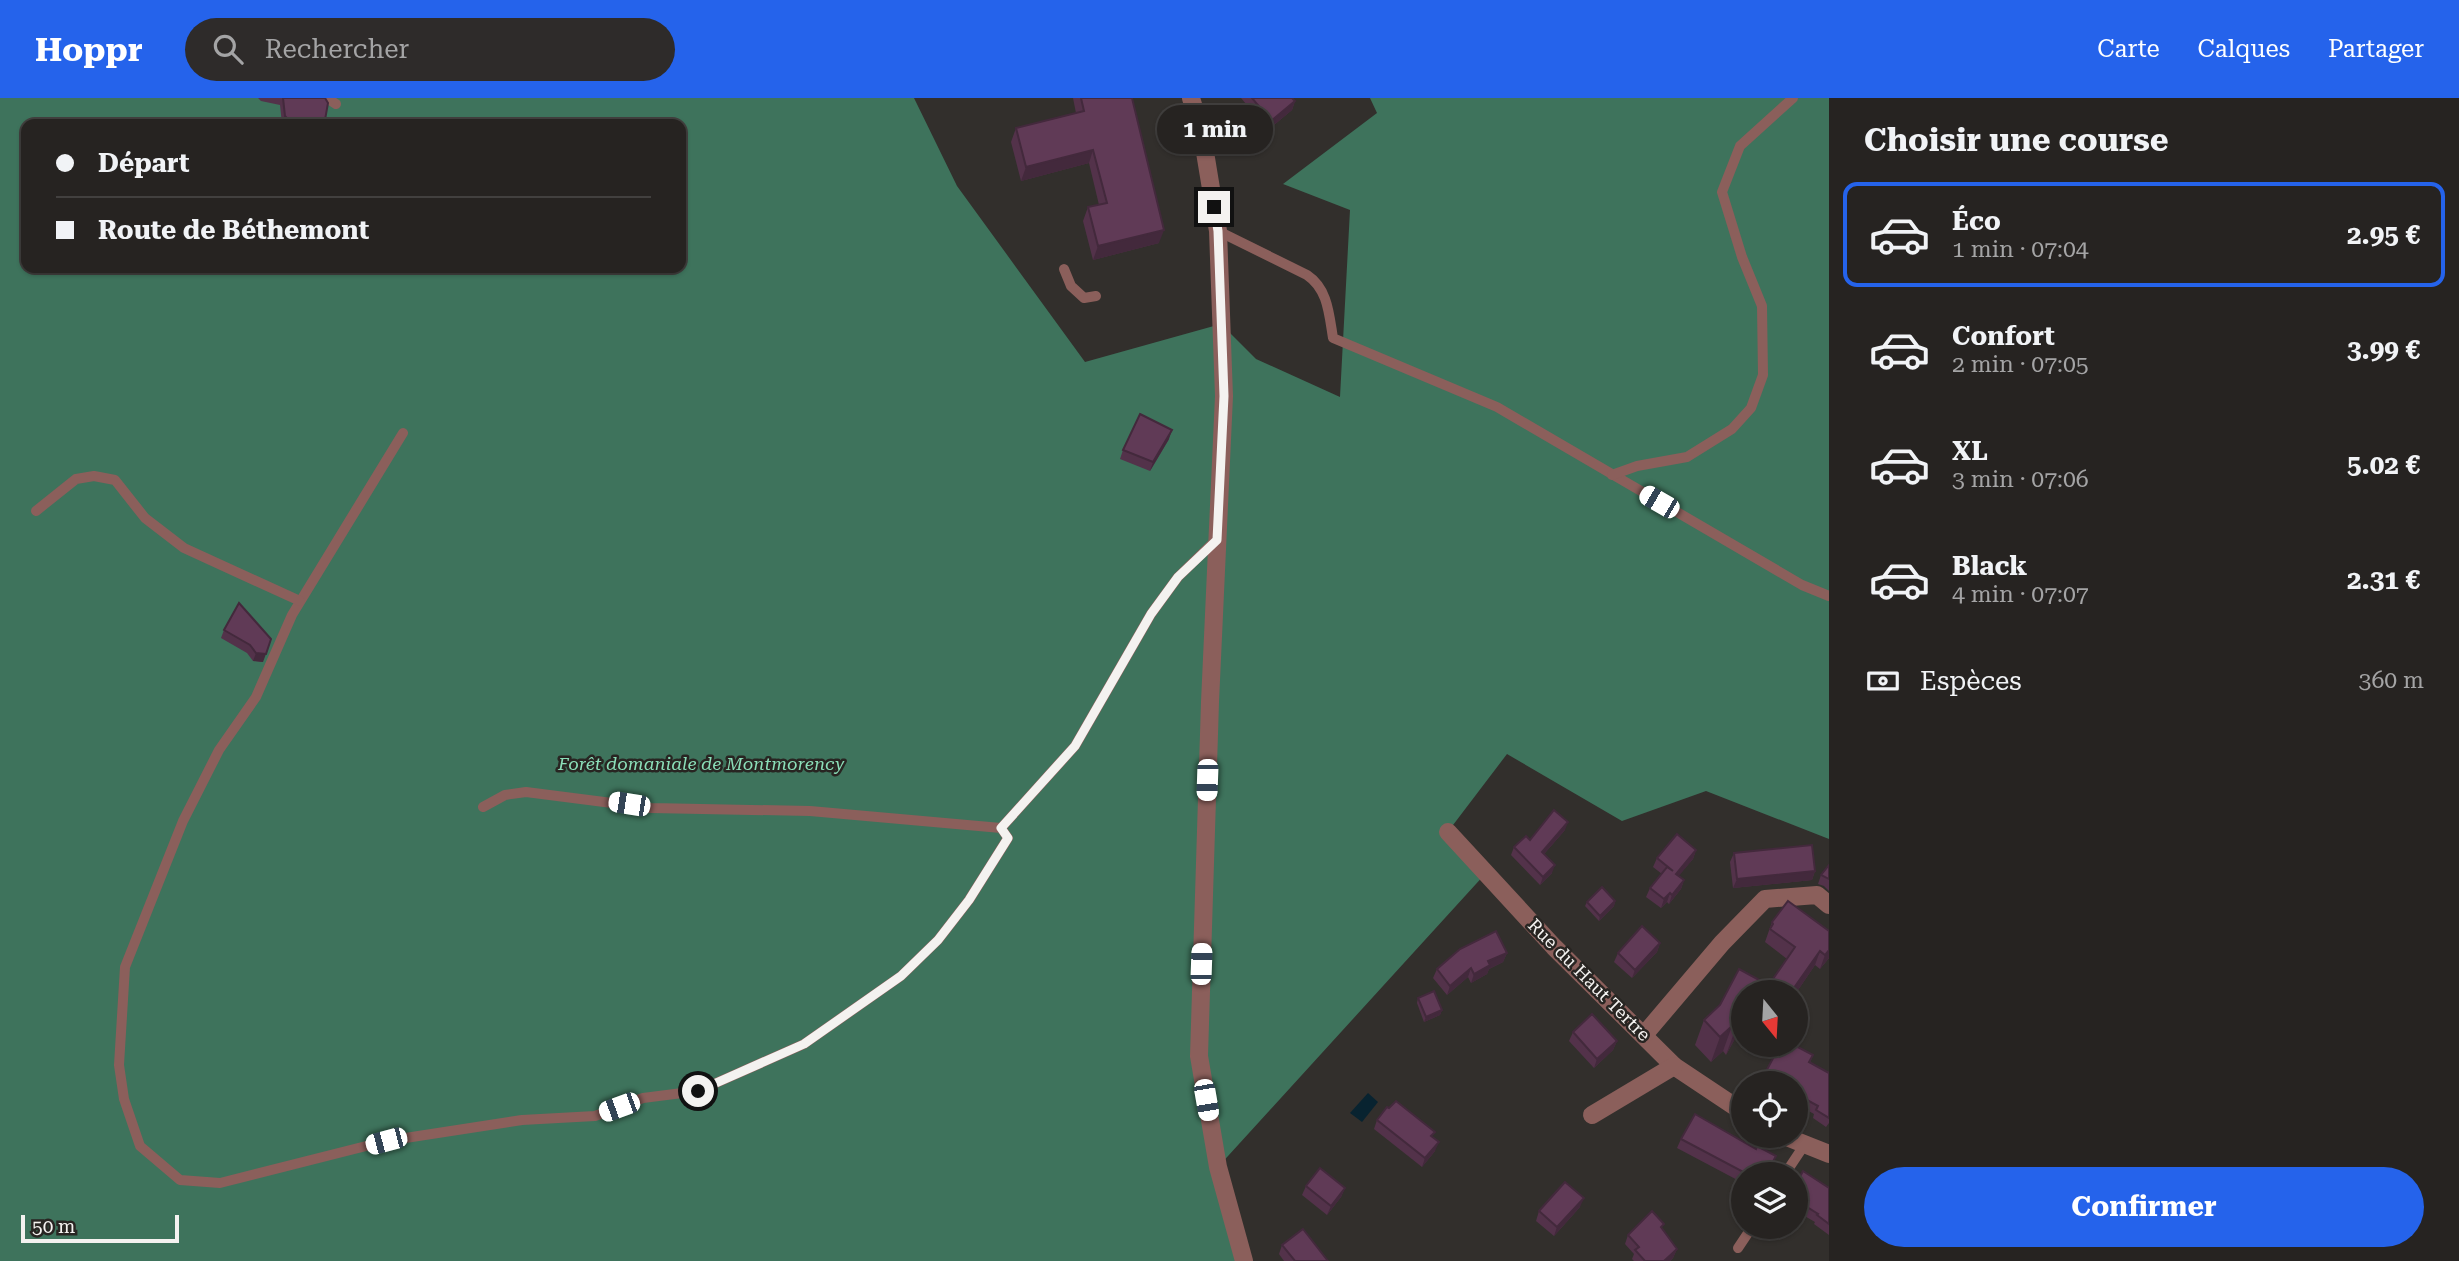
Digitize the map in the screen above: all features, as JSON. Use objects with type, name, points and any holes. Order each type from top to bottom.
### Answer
[{"type":"street","points":[[1191,98],[1202,134],[1218,231],[1224,396],[1199,1056],[1218,1167],[1244,1261]]},
{"type":"street","name":"Rue du Haut Tertre","points":[[1448,832],[1554,947],[1674,1066],[1731,1104]]},
{"type":"street","points":[[1644,1035],[1722,943],[1765,900],[1817,895],[1829,905]]},
{"type":"street","points":[[1592,1115],[1674,1066]]},
{"type":"street","points":[[1808,1145],[1829,1154]]},
{"type":"lane","points":[[1612,475],[1637,466],[1687,457],[1732,429],[1751,408],[1763,374],[1762,306],[1742,257],[1722,192],[1740,146],[1793,98]]},
{"type":"lane","points":[[1218,231],[1318,283],[1325,297],[1333,338],[1497,407],[1801,585],[1829,596]]},
{"type":"lane","points":[[1064,269],[1077,293],[1084,298],[1096,296]]},
{"type":"lane","points":[[403,433],[300,601],[256,697],[219,750],[183,821],[125,967],[119,1065],[124,1099],[140,1146],[180,1180],[220,1184],[386,1141],[522,1120],[596,1116],[643,1098],[698,1091],[804,1044],[901,976],[938,940],[969,900],[1008,838],[1001,828],[810,811],[651,808],[526,792],[505,795],[483,807]]},
{"type":"lane","points":[[36,511],[76,479],[94,476],[115,481],[145,518],[184,548],[300,601]]},
{"type":"lane","points":[[1001,828],[1075,746],[1151,614],[1178,577],[1217,540]]},
{"type":"lane","points":[[1738,1248],[1744,1239]]},
{"type":"green space","name":"Forêt domaniale de Montmorency","points":[[0,98],[914,98],[957,186],[1085,362],[1221,324],[1256,359],[1340,397],[1350,210],[1283,184],[1377,113],[1370,98],[1829,98],[1829,839],[1706,791],[1622,821],[1507,754],[1450,829],[1486,873],[1218,1167],[1247,1261],[0,1261]]},
{"type":"water","points":[[1368,1093],[1378,1102],[1362,1122],[1350,1113]]},
{"type":"building","points":[[283,98],[325,98],[328,103],[325,119],[288,119]]},
{"type":"building","points":[[1081,98],[1132,98],[1164,230],[1098,246],[1088,207],[1107,203],[1093,150],[1026,167],[1016,128],[1084,111]]},
{"type":"building","points":[[1252,98],[1292,98],[1295,101],[1271,121]]},
{"type":"building","points":[[1140,414],[1172,430],[1153,462],[1123,450]]},
{"type":"building","points":[[239,603],[271,639],[266,654],[256,653],[250,645],[224,630]]},
{"type":"building","points":[[1554,810],[1568,822],[1542,852],[1555,865],[1543,877],[1514,847],[1526,836],[1530,840]]},
{"type":"building","points":[[1677,834],[1696,850],[1676,874],[1684,880],[1672,895],[1670,893],[1664,899],[1650,888],[1667,867],[1673,871],[1657,858]]},
{"type":"building","points":[[1812,845],[1815,871],[1737,879],[1734,853]]},
{"type":"building","points":[[1829,865],[1829,879],[1821,875]]},
{"type":"building","points":[[1602,887],[1615,901],[1600,916],[1587,902]]},
{"type":"building","points":[[1788,901],[1829,931],[1829,950],[1825,955],[1820,951],[1799,980],[1772,980],[1795,947],[1770,929],[1772,922]]},
{"type":"building","points":[[1642,926],[1660,943],[1635,970],[1618,953]]},
{"type":"building","points":[[1496,931],[1507,953],[1488,961],[1490,965],[1474,974],[1471,968],[1450,986],[1437,969],[1460,949]]},
{"type":"building","points":[[1739,969],[1759,980],[1733,980]]},
{"type":"building","points":[[1731,984],[1731,1027],[1720,1037],[1704,1020],[1720,1005]]},
{"type":"building","points":[[1434,991],[1442,1010],[1426,1017],[1418,998]]},
{"type":"building","points":[[1592,1014],[1617,1041],[1597,1059],[1573,1032]]},
{"type":"building","points":[[1808,1052],[1813,1055],[1809,1062],[1829,1073],[1829,1118],[1816,1110],[1818,1106],[1808,1101],[1808,1071],[1766,1071],[1774,1057],[1808,1057]]},
{"type":"building","points":[[1396,1101],[1435,1132],[1431,1136],[1439,1142],[1425,1158],[1377,1120],[1387,1107]]},
{"type":"building","points":[[1695,1114],[1731,1135],[1731,1148],[1761,1148],[1776,1156],[1773,1162],[1731,1162],[1731,1166],[1681,1139]]},
{"type":"building","points":[[1320,1168],[1345,1188],[1331,1206],[1306,1186]]},
{"type":"building","points":[[1808,1174],[1829,1188],[1829,1224],[1808,1208]]},
{"type":"building","points":[[1565,1182],[1584,1198],[1557,1227],[1539,1211]]},
{"type":"building","points":[[1652,1211],[1664,1224],[1661,1227],[1677,1249],[1664,1261],[1645,1261],[1635,1250],[1639,1247],[1628,1235]]},
{"type":"building","points":[[1303,1229],[1328,1261],[1295,1261],[1282,1245]]},
{"type":"route","points":[[698,1091],[804,1044],[901,976],[938,940],[969,900],[1008,838],[1001,828],[1075,746],[1151,614],[1178,577],[1217,540],[1224,396],[1218,231],[1214,207]]}]
